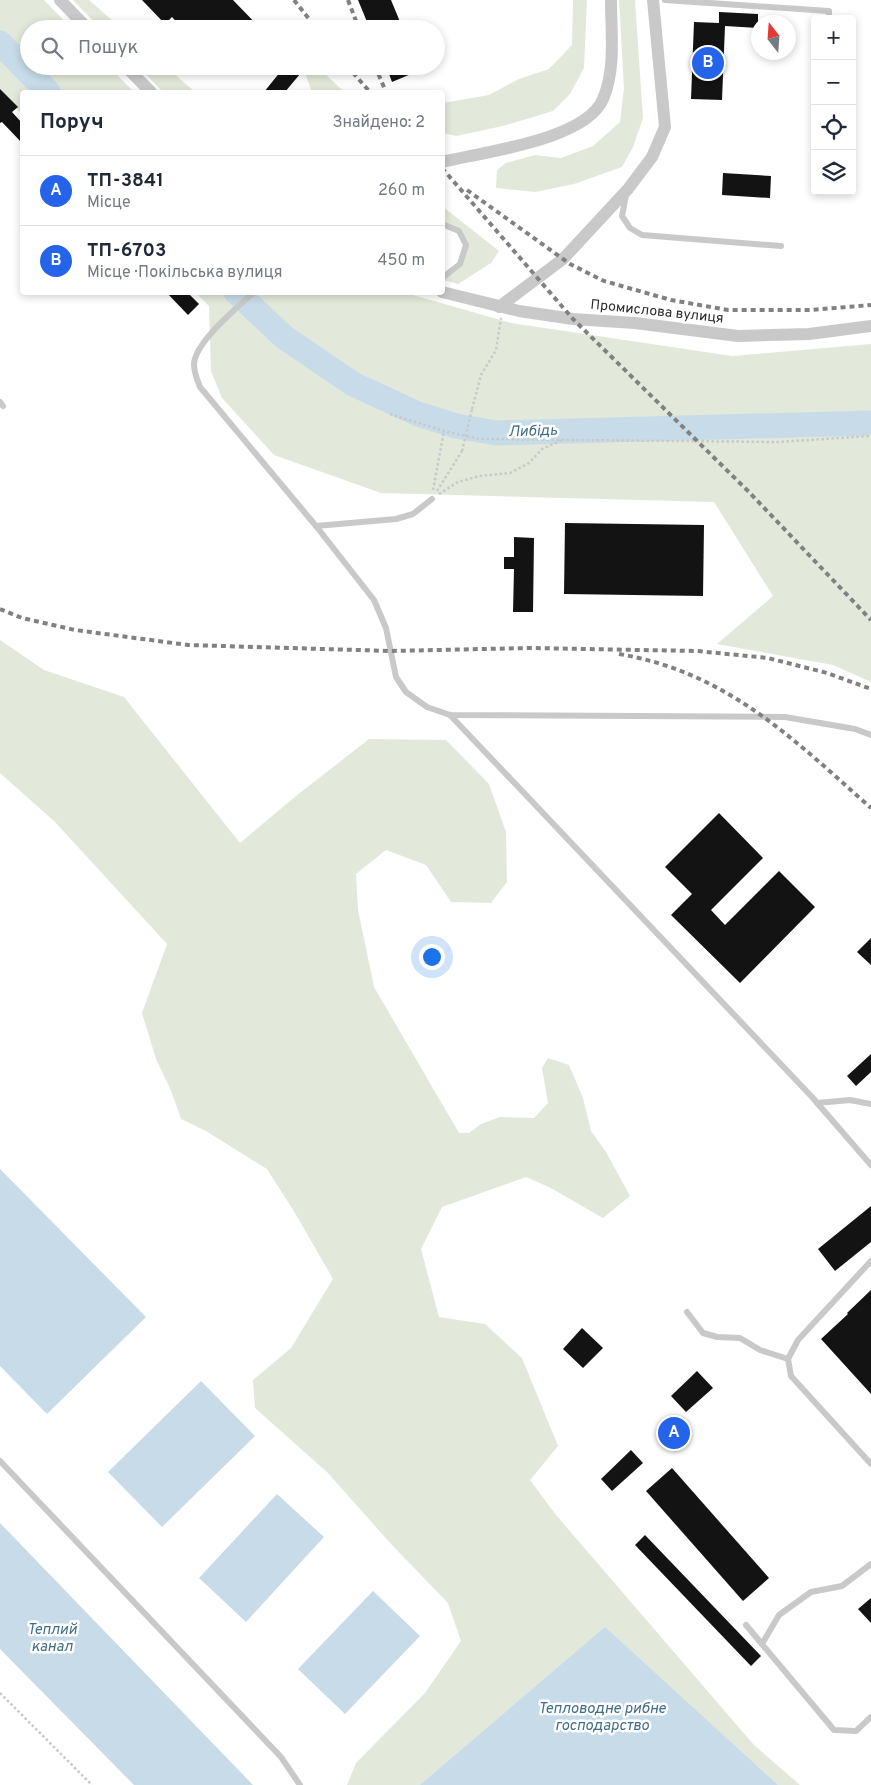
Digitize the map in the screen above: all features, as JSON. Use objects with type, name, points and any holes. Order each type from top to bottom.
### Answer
[{"type":"street","points":[[60,0],[79,20]]},
{"type":"street","points":[[445,161],[534,141],[565,131],[583,121],[596,110],[602,100],[611,68],[611,0]]},
{"type":"street","points":[[501,307],[563,259],[628,189],[652,157],[665,127],[653,0]]},
{"type":"street","points":[[134,75],[148,90]]},
{"type":"street","name":"Промислова вулиця","points":[[445,293],[501,307],[573,319],[635,322],[738,336],[809,334],[871,326]]},
{"type":"lane","points":[[665,0],[829,11],[829,15]]},
{"type":"lane","points":[[628,189],[622,216],[630,228],[642,234],[781,246]]},
{"type":"lane","points":[[445,225],[459,231],[466,245],[460,264],[445,276]]},
{"type":"lane","points":[[251,295],[219,324],[197,351],[194,363],[195,376],[200,387],[316,526],[374,600],[386,628],[396,677],[406,692],[427,706],[450,715],[785,717],[855,730],[871,735]]},
{"type":"lane","points":[[316,526],[396,519],[413,514],[432,499]]},
{"type":"lane","points":[[450,715],[817,1102],[871,1165]]},
{"type":"lane","points":[[817,1102],[850,1100],[871,1104]]},
{"type":"lane","points":[[871,1261],[798,1340],[788,1359],[791,1376],[871,1464]]},
{"type":"lane","points":[[688,1312],[703,1333],[717,1337],[740,1338],[760,1350],[788,1359]]},
{"type":"lane","points":[[0,1462],[282,1757],[300,1785]]},
{"type":"lane","points":[[762,1644],[779,1615],[812,1592],[842,1586],[871,1564]]},
{"type":"lane","points":[[746,1625],[834,1730],[856,1730],[871,1717]]},
{"type":"path","points":[[432,499],[462,451],[481,375],[496,350],[501,307]]},
{"type":"path","points":[[390,414],[444,431],[479,439],[777,442],[871,436]]},
{"type":"path","points":[[432,499],[444,431]]},
{"type":"path","points":[[432,499],[458,482],[479,476],[510,473],[529,463],[542,449],[562,440]]},
{"type":"path","points":[[0,1693],[92,1785]]},
{"type":"green space","points":[[0,0],[44,0],[63,20],[20,20],[20,75],[117,75],[132,90],[20,90],[20,112],[0,91]]},
{"type":"green space","points":[[73,0],[89,0],[112,20],[92,20]]},
{"type":"green space","points":[[573,0],[587,0],[584,68],[570,94],[553,111],[503,126],[456,136],[445,133],[445,103],[489,95],[519,79],[549,69],[572,45]]},
{"type":"green space","points":[[619,0],[635,0],[643,118],[633,147],[622,167],[574,184],[535,192],[496,188],[497,170],[506,163],[535,155],[561,158],[593,146],[620,122],[624,88]]},
{"type":"green space","points":[[147,75],[175,75],[193,90],[161,90]]},
{"type":"green space","points":[[306,75],[326,75],[342,90],[311,90]]},
{"type":"green space","points":[[445,208],[499,251],[491,263],[458,284],[445,281],[445,278],[460,264],[466,245],[459,231],[445,225]]},
{"type":"green space","points":[[198,295],[413,295],[511,323],[732,356],[871,344],[871,682],[833,665],[717,644],[773,596],[714,502],[381,493],[274,455],[222,398],[211,371],[209,306]]},
{"type":"green space","points":[[0,640],[44,670],[124,697],[240,843],[369,739],[446,740],[489,784],[506,832],[507,882],[491,903],[451,902],[426,865],[386,850],[356,874],[358,910],[374,987],[459,1133],[469,1133],[481,1124],[500,1117],[534,1118],[548,1103],[542,1068],[548,1058],[569,1065],[583,1098],[591,1131],[606,1152],[630,1196],[603,1218],[549,1187],[526,1177],[442,1207],[421,1249],[439,1317],[485,1324],[522,1358],[558,1446],[530,1480],[556,1515],[754,1745],[800,1785],[347,1785],[356,1763],[425,1693],[461,1641],[448,1603],[391,1544],[328,1473],[255,1408],[253,1380],[291,1348],[333,1279],[267,1169],[206,1131],[181,1119],[172,1093],[156,1059],[142,1013],[167,944],[55,822],[0,773]]},
{"type":"water","points":[[0,1169],[146,1317],[47,1414],[0,1366]]},
{"type":"water","points":[[201,1381],[255,1436],[162,1527],[108,1472]]},
{"type":"water","points":[[277,1494],[324,1537],[246,1622],[199,1578]]},
{"type":"water","name":"Теплий канал","points":[[0,1523],[253,1785],[134,1785],[0,1649]]},
{"type":"water","points":[[373,1591],[420,1636],[345,1714],[298,1669]]},
{"type":"water","name":"Тепловодне рибне господарство","points":[[605,1627],[778,1785],[420,1785]]},
{"type":"building","points":[[142,0],[233,0],[252,20],[175,20],[172,17],[169,20],[161,20]]},
{"type":"building","points":[[358,0],[391,0],[399,20],[366,20]]},
{"type":"building","points":[[719,12],[758,14],[751,15],[751,28],[725,26],[722,100],[691,99],[694,22],[719,23]]},
{"type":"building","points":[[278,75],[299,75],[287,90],[266,90]]},
{"type":"building","points":[[389,75],[409,75],[392,82]]},
{"type":"building","points":[[0,89],[18,107],[12,112],[20,121],[20,141],[2,122],[0,123]]},
{"type":"building","points":[[723,173],[771,176],[770,198],[722,195]]},
{"type":"building","points":[[169,295],[190,295],[199,304],[188,315]]},
{"type":"building","points":[[565,523],[704,525],[703,596],[564,594]]},
{"type":"building","points":[[514,537],[534,538],[533,612],[513,612],[514,569],[504,569],[504,557],[514,557]]},
{"type":"building","points":[[719,813],[763,858],[711,910],[725,925],[779,871],[815,907],[740,983],[671,915],[692,894],[665,867]]},
{"type":"building","points":[[871,938],[871,965],[857,952]]},
{"type":"building","points":[[871,1054],[871,1072],[856,1086],[847,1076]]},
{"type":"building","points":[[871,1206],[871,1242],[835,1271],[818,1249]]},
{"type":"building","points":[[871,1290],[871,1394],[821,1339]]},
{"type":"building","points":[[582,1328],[603,1348],[583,1368],[563,1349]]},
{"type":"building","points":[[697,1371],[713,1388],[686,1412],[671,1396]]},
{"type":"building","points":[[671,1421],[686,1436],[678,1445],[662,1430]]},
{"type":"building","points":[[631,1450],[643,1463],[612,1491],[601,1479]]},
{"type":"building","points":[[672,1468],[769,1578],[743,1601],[646,1491]]},
{"type":"building","points":[[645,1535],[761,1656],[751,1666],[635,1545]]},
{"type":"building","points":[[871,1598],[871,1623],[858,1609]]},
{"type":"waterway","name":"Либідь","points":[[0,43],[20,63]]},
{"type":"waterway","name":"Либідь","points":[[31,75],[46,90]]},
{"type":"waterway","name":"Либідь","points":[[239,295],[284,337],[353,384],[418,414],[456,426],[496,433],[871,423]]},
{"type":"railway","points":[[294,0],[310,20]]},
{"type":"railway","points":[[348,0],[356,20]]},
{"type":"railway","points":[[355,75],[368,90]]},
{"type":"railway","points":[[379,75],[385,90]]},
{"type":"railway","points":[[445,171],[573,319],[749,492],[871,620]]},
{"type":"railway","points":[[467,190],[570,264],[604,281],[671,300],[728,310],[811,310],[871,305]]},
{"type":"railway","points":[[0,609],[22,618],[75,630],[188,645],[391,651],[529,648],[697,651],[768,658],[827,673],[871,689]]},
{"type":"railway","points":[[619,654],[658,663],[693,676],[726,692],[756,712],[814,757],[871,808]]},
{"type":"place","name":"ТП-6703","points":[[708,63]]},
{"type":"place","name":"ТП-3841","points":[[674,1433]]}]
